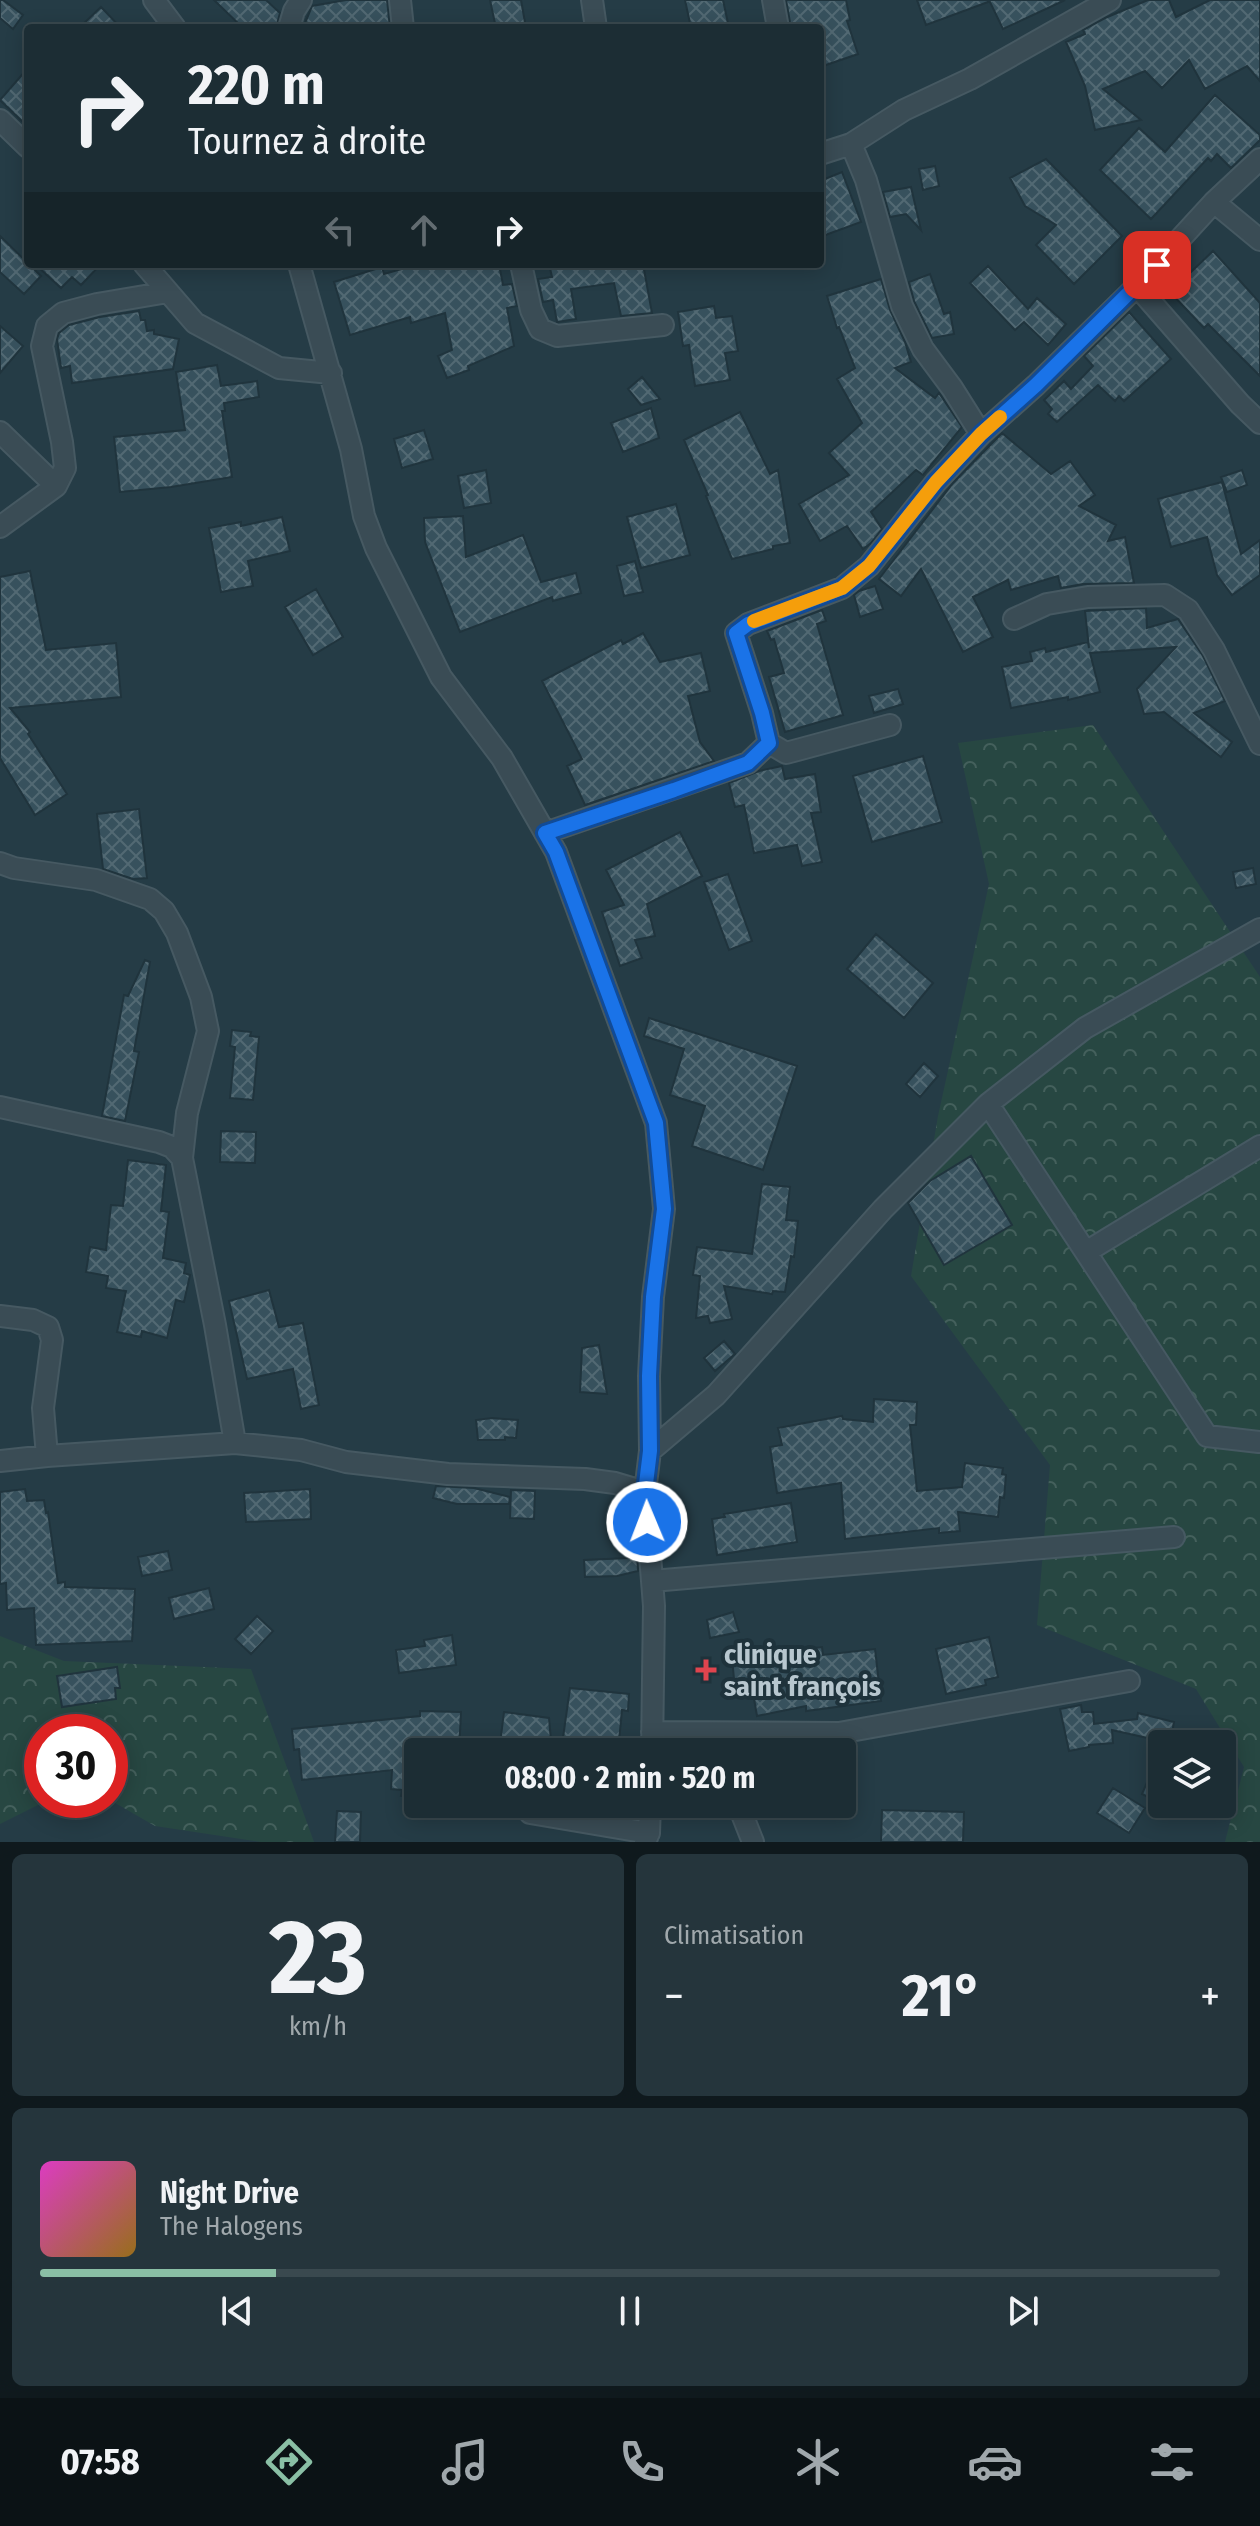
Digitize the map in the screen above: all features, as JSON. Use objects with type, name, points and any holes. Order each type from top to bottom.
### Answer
[{"type":"street","points":[[154,0],[172,24]]},
{"type":"street","points":[[290,24],[301,0]]},
{"type":"street","points":[[400,0],[403,24]]},
{"type":"street","points":[[592,0],[595,24]]},
{"type":"street","points":[[773,0],[777,24]]},
{"type":"street","points":[[824,149],[851,144],[904,110],[970,79],[1110,0]]},
{"type":"street","points":[[0,120],[24,143]]},
{"type":"street","points":[[851,144],[866,180],[902,306],[923,349],[981,434]]},
{"type":"street","points":[[890,725],[786,753],[769,743],[736,633],[748,624],[842,588],[869,566],[936,482],[981,434],[1137,286],[1214,202],[1260,159]]},
{"type":"street","points":[[1214,202],[1260,240]]},
{"type":"street","points":[[147,268],[195,323],[279,368],[331,373]]},
{"type":"street","points":[[300,268],[351,449],[364,516],[376,548],[441,677],[502,758],[556,852],[656,1123],[664,1209],[653,1297],[650,1451],[645,1492],[654,1606],[652,1738]]},
{"type":"street","points":[[522,268],[531,310],[540,329],[557,336],[663,325]]},
{"type":"street","points":[[1137,286],[1260,423]]},
{"type":"street","points":[[0,527],[56,486],[65,468],[42,346],[47,326],[63,313],[168,292]]},
{"type":"street","points":[[0,432],[56,486]]},
{"type":"street","points":[[1014,619],[1047,604],[1088,597],[1165,595],[1188,610],[1207,640],[1260,744]]},
{"type":"street","points":[[545,833],[748,763],[769,743]]},
{"type":"street","points":[[0,863],[14,868],[96,880],[150,899],[164,911],[177,933],[201,997],[208,1031],[189,1101],[182,1158],[235,1443]]},
{"type":"street","points":[[650,1451],[716,1395],[883,1209],[988,1104],[1085,1028],[1260,929]]},
{"type":"street","points":[[988,1104],[1207,1436],[1259,1442]]},
{"type":"street","points":[[0,1107],[159,1142],[172,1147],[182,1158]]},
{"type":"street","points":[[1086,1252],[1260,1146]]},
{"type":"street","points":[[0,1316],[33,1320],[48,1327],[52,1340],[43,1408],[47,1456]]},
{"type":"street","points":[[0,1461],[235,1443],[301,1450],[346,1462],[448,1474],[585,1479],[615,1483],[645,1492]]},
{"type":"street","points":[[652,1581],[1174,1537]]},
{"type":"street","points":[[769,1738],[839,1733],[1129,1681]]},
{"type":"street","points":[[554,1818],[647,1837]]},
{"type":"street","points":[[744,1818],[753,1842]]},
{"type":"green space","points":[[1093,725],[1260,977],[1260,1842],[1225,1842],[1231,1818],[1236,1818],[1236,1799],[1244,1767],[1236,1754],[1236,1730],[1221,1730],[1196,1689],[1037,1625],[1050,1465],[911,1276],[938,1116],[989,884],[958,743]]},
{"type":"green space","points":[[0,1636],[64,1661],[251,1669],[314,1842],[261,1842],[155,1826],[128,1810],[128,1714],[24,1714],[24,1812],[0,1824]]},
{"type":"building","points":[[0,0],[23,15],[13,29],[0,18]]},
{"type":"building","points":[[214,0],[266,0],[280,13],[277,24],[239,24]]},
{"type":"building","points":[[346,0],[387,0],[390,24],[305,24],[312,6]]},
{"type":"building","points":[[490,0],[521,0],[525,24],[495,24]]},
{"type":"building","points":[[685,0],[723,0],[728,24],[690,24]]},
{"type":"building","points":[[786,0],[846,0],[850,20],[847,21],[858,54],[824,66],[824,24],[790,24]]},
{"type":"building","points":[[917,0],[988,0],[988,2],[926,25]]},
{"type":"building","points":[[989,0],[1065,0],[1003,29]]},
{"type":"building","points":[[1148,0],[1169,0],[1176,17],[1210,0],[1260,0],[1260,81],[1247,66],[1205,89],[1189,60],[1162,88],[1145,71],[1103,89],[1141,120],[1095,130],[1085,86],[1066,42],[1085,34],[1083,30],[1105,18]]},
{"type":"building","points":[[101,7],[117,24],[83,24]]},
{"type":"building","points":[[24,73],[24,123],[0,100]]},
{"type":"building","points":[[1215,95],[1260,135],[1260,140],[1231,168],[1217,154],[1211,161],[1208,158],[1151,219],[1100,170],[1139,128],[1165,152]]},
{"type":"building","points":[[1046,159],[1122,236],[1074,284],[1036,245],[1056,225],[1025,206],[1010,178]]},
{"type":"building","points":[[935,166],[939,186],[923,190],[919,169]]},
{"type":"building","points":[[842,172],[861,222],[824,236],[824,179]]},
{"type":"building","points":[[911,187],[921,230],[906,214],[890,217],[883,192]]},
{"type":"building","points":[[0,236],[24,259],[24,268],[33,268],[41,276],[24,294],[0,272]]},
{"type":"building","points":[[1213,251],[1260,303],[1260,376],[1208,324],[1204,328],[1170,292]]},
{"type":"building","points":[[988,266],[1028,309],[1037,298],[1066,324],[1048,345],[1024,322],[1015,330],[970,283]]},
{"type":"building","points":[[39,268],[97,268],[81,285],[72,277],[61,288]]},
{"type":"building","points":[[379,268],[382,268],[384,274],[405,268],[500,268],[503,285],[512,284],[517,306],[507,308],[514,346],[447,378],[438,356],[452,350],[445,313],[411,323],[410,317],[350,335],[334,282]]},
{"type":"building","points":[[550,268],[644,268],[652,313],[621,316],[614,283],[571,289],[576,319],[557,322],[553,300],[543,302],[538,279],[552,277]]},
{"type":"building","points":[[930,274],[944,314],[950,312],[954,334],[932,338],[914,301],[909,282]]},
{"type":"building","points":[[881,279],[911,362],[895,368],[935,398],[939,393],[962,427],[923,475],[916,470],[871,512],[882,529],[863,549],[847,526],[820,541],[799,504],[849,475],[829,453],[862,423],[837,379],[855,368],[827,296]]},
{"type":"building","points":[[714,306],[716,318],[732,316],[738,351],[725,353],[730,380],[695,386],[689,345],[683,346],[678,312]]},
{"type":"building","points":[[139,311],[147,331],[154,330],[154,334],[179,339],[173,369],[72,383],[70,366],[61,368],[59,333],[69,325]]},
{"type":"building","points":[[1129,312],[1171,359],[1124,401],[1119,396],[1115,401],[1098,385],[1057,422],[1048,414],[1052,409],[1044,400],[1064,381],[1071,389],[1093,366],[1084,356]]},
{"type":"building","points":[[0,326],[23,346],[0,373]]},
{"type":"building","points":[[217,365],[221,386],[257,381],[259,397],[224,403],[225,411],[222,411],[232,477],[120,492],[114,437],[185,430],[176,372]]},
{"type":"building","points":[[642,377],[660,399],[641,405],[628,389]]},
{"type":"building","points":[[651,408],[659,438],[623,452],[611,423]]},
{"type":"building","points":[[740,412],[770,474],[778,470],[790,543],[732,559],[684,440]]},
{"type":"building","points":[[424,430],[433,459],[402,468],[394,439]]},
{"type":"building","points":[[1002,433],[1051,474],[1070,461],[1095,495],[1079,506],[1116,525],[1108,541],[1125,537],[1134,583],[1083,584],[1061,588],[1058,576],[1011,590],[1008,580],[973,597],[993,637],[963,652],[921,569],[901,596],[879,579],[953,483]]},
{"type":"building","points":[[486,470],[491,503],[464,508],[458,476]]},
{"type":"building","points":[[1242,470],[1247,485],[1227,492],[1221,477]]},
{"type":"building","points":[[1222,482],[1241,554],[1260,540],[1260,575],[1232,595],[1217,575],[1207,537],[1171,547],[1158,499]]},
{"type":"building","points":[[676,504],[690,555],[641,568],[627,517]]},
{"type":"building","points":[[463,516],[466,557],[523,535],[541,582],[576,573],[581,593],[553,601],[552,597],[460,632],[425,542],[424,518]]},
{"type":"building","points":[[282,517],[290,551],[248,561],[253,586],[221,592],[209,528],[241,522],[241,526]]},
{"type":"building","points":[[635,561],[643,592],[624,596],[617,566]]},
{"type":"building","points":[[30,571],[46,650],[116,643],[121,697],[10,708],[30,732],[28,734],[67,794],[35,815],[0,758],[0,577]]},
{"type":"building","points":[[875,586],[883,609],[860,617],[854,595]]},
{"type":"building","points":[[316,589],[343,637],[313,655],[285,607]]},
{"type":"building","points":[[1146,608],[1147,628],[1178,619],[1203,656],[1225,701],[1194,713],[1232,742],[1221,757],[1164,712],[1144,714],[1137,689],[1176,647],[1090,653],[1100,692],[1011,708],[1002,667],[1032,661],[1030,652],[1045,648],[1046,652],[1088,642],[1089,648],[1085,611]]},
{"type":"building","points":[[822,610],[826,621],[817,624],[843,715],[785,732],[769,677],[784,673],[774,639],[771,640],[767,631]]},
{"type":"building","points":[[643,633],[660,662],[701,653],[710,691],[688,696],[700,742],[714,761],[585,805],[567,766],[582,759],[542,681],[621,640],[623,644]]},
{"type":"building","points":[[898,689],[903,704],[874,713],[869,696]]},
{"type":"building","points":[[923,756],[942,822],[872,842],[853,776]]},
{"type":"building","points":[[782,766],[785,779],[815,774],[821,812],[811,813],[822,862],[802,866],[797,845],[754,853],[744,805],[735,807],[729,783]]},
{"type":"building","points":[[139,809],[147,878],[133,879],[103,869],[97,814]]},
{"type":"building","points":[[680,832],[702,876],[647,904],[655,936],[635,940],[642,958],[620,966],[602,912],[624,905],[606,870]]},
{"type":"building","points":[[1253,868],[1256,884],[1236,888],[1233,872]]},
{"type":"building","points":[[728,874],[752,941],[729,950],[704,882]]},
{"type":"building","points":[[876,934],[933,983],[904,1018],[847,969]]},
{"type":"building","points":[[145,960],[150,962],[134,1051],[139,1052],[125,1121],[102,1116],[124,995],[128,996]]},
{"type":"building","points":[[649,1018],[797,1066],[763,1170],[692,1146],[705,1106],[670,1095],[684,1049],[644,1036]]},
{"type":"building","points":[[232,1030],[251,1032],[250,1036],[259,1037],[253,1100],[230,1098],[235,1047],[230,1046]]},
{"type":"building","points":[[924,1063],[938,1076],[920,1097],[906,1084]]},
{"type":"building","points":[[221,1131],[256,1132],[255,1163],[220,1162]]},
{"type":"building","points":[[971,1156],[1012,1225],[944,1265],[908,1203],[930,1181]]},
{"type":"building","points":[[128,1160],[166,1165],[161,1211],[169,1212],[163,1258],[186,1263],[184,1273],[190,1275],[184,1302],[176,1300],[167,1338],[142,1331],[141,1337],[117,1332],[126,1291],[106,1288],[108,1276],[86,1272],[90,1247],[106,1250],[111,1205],[123,1206]]},
{"type":"building","points":[[762,1184],[790,1187],[786,1220],[798,1221],[794,1257],[791,1256],[785,1292],[773,1291],[772,1294],[724,1286],[732,1319],[710,1323],[708,1316],[696,1318],[700,1276],[693,1275],[697,1247],[752,1254]]},
{"type":"building","points":[[269,1290],[279,1327],[303,1323],[319,1405],[301,1409],[293,1369],[247,1379],[229,1301]]},
{"type":"building","points":[[724,1341],[735,1354],[715,1371],[704,1358]]},
{"type":"building","points":[[599,1345],[607,1394],[580,1392],[582,1348]]},
{"type":"building","points":[[874,1399],[917,1402],[916,1425],[910,1425],[917,1491],[962,1487],[965,1463],[1003,1468],[1002,1474],[1006,1475],[1004,1498],[1000,1497],[998,1517],[958,1512],[960,1531],[939,1533],[939,1528],[845,1539],[841,1483],[777,1493],[770,1447],[782,1445],[778,1428],[842,1416],[843,1419],[873,1422]]},
{"type":"building","points":[[476,1420],[518,1420],[516,1438],[478,1440]]},
{"type":"building","points":[[436,1486],[474,1488],[510,1497],[509,1504],[457,1504],[433,1498]]},
{"type":"building","points":[[25,1489],[27,1501],[44,1500],[58,1583],[65,1582],[65,1587],[135,1589],[132,1641],[36,1645],[34,1608],[7,1610],[6,1583],[0,1584],[0,1492]]},
{"type":"building","points":[[310,1489],[311,1519],[246,1522],[244,1493]]},
{"type":"building","points":[[511,1490],[535,1491],[534,1519],[510,1518]]},
{"type":"building","points":[[791,1503],[797,1542],[717,1555],[712,1519],[725,1517],[724,1514]]},
{"type":"building","points":[[168,1551],[172,1570],[142,1576],[138,1557]]},
{"type":"building","points":[[637,1551],[638,1571],[617,1576],[585,1577],[584,1560],[629,1558],[628,1552]]},
{"type":"building","points":[[209,1588],[214,1609],[174,1619],[169,1598]]},
{"type":"building","points":[[733,1612],[739,1632],[710,1638],[707,1620]]},
{"type":"building","points":[[257,1616],[273,1631],[251,1654],[235,1639]]},
{"type":"building","points":[[452,1635],[456,1665],[399,1673],[396,1650],[425,1646],[424,1640]]},
{"type":"building","points":[[989,1637],[998,1677],[985,1680],[986,1685],[946,1694],[936,1649]]},
{"type":"building","points":[[822,1647],[823,1655],[875,1649],[881,1701],[806,1711],[806,1706],[757,1716],[752,1687],[745,1688],[744,1678],[734,1679],[732,1658]]},
{"type":"building","points":[[117,1667],[120,1688],[115,1688],[116,1699],[62,1707],[57,1676]]},
{"type":"building","points":[[570,1688],[629,1694],[628,1711],[622,1710],[619,1738],[563,1738]]},
{"type":"building","points":[[1081,1705],[1082,1712],[1093,1712],[1094,1724],[1137,1719],[1138,1713],[1174,1722],[1172,1730],[1148,1730],[1148,1738],[1112,1730],[1113,1743],[1069,1751],[1060,1709]]},
{"type":"building","points":[[420,1711],[461,1712],[460,1738],[404,1738],[404,1796],[401,1796],[402,1790],[391,1789],[392,1770],[302,1780],[299,1749],[294,1750],[292,1729],[420,1716]]},
{"type":"building","points":[[504,1712],[549,1718],[551,1738],[501,1738]]},
{"type":"building","points":[[1148,1780],[1148,1797],[1142,1794]]},
{"type":"building","points":[[1113,1788],[1145,1808],[1129,1833],[1097,1813]]},
{"type":"building","points":[[882,1810],[964,1812],[963,1842],[881,1842]]},
{"type":"building","points":[[337,1811],[361,1812],[360,1842],[335,1842]]},
{"type":"slow traffic","points":[[754,621],[842,588],[869,566],[936,482],[1000,417]]},
{"type":"place","name":"clinique saint françois","points":[[706,1670]]},
{"type":"route","points":[[647,1522],[645,1492],[650,1451],[649,1376],[653,1297],[664,1209],[656,1123],[556,852],[545,833],[748,763],[769,743],[736,633],[748,624],[842,588],[869,566],[936,482],[981,434],[1036,385],[1157,265]]}]
